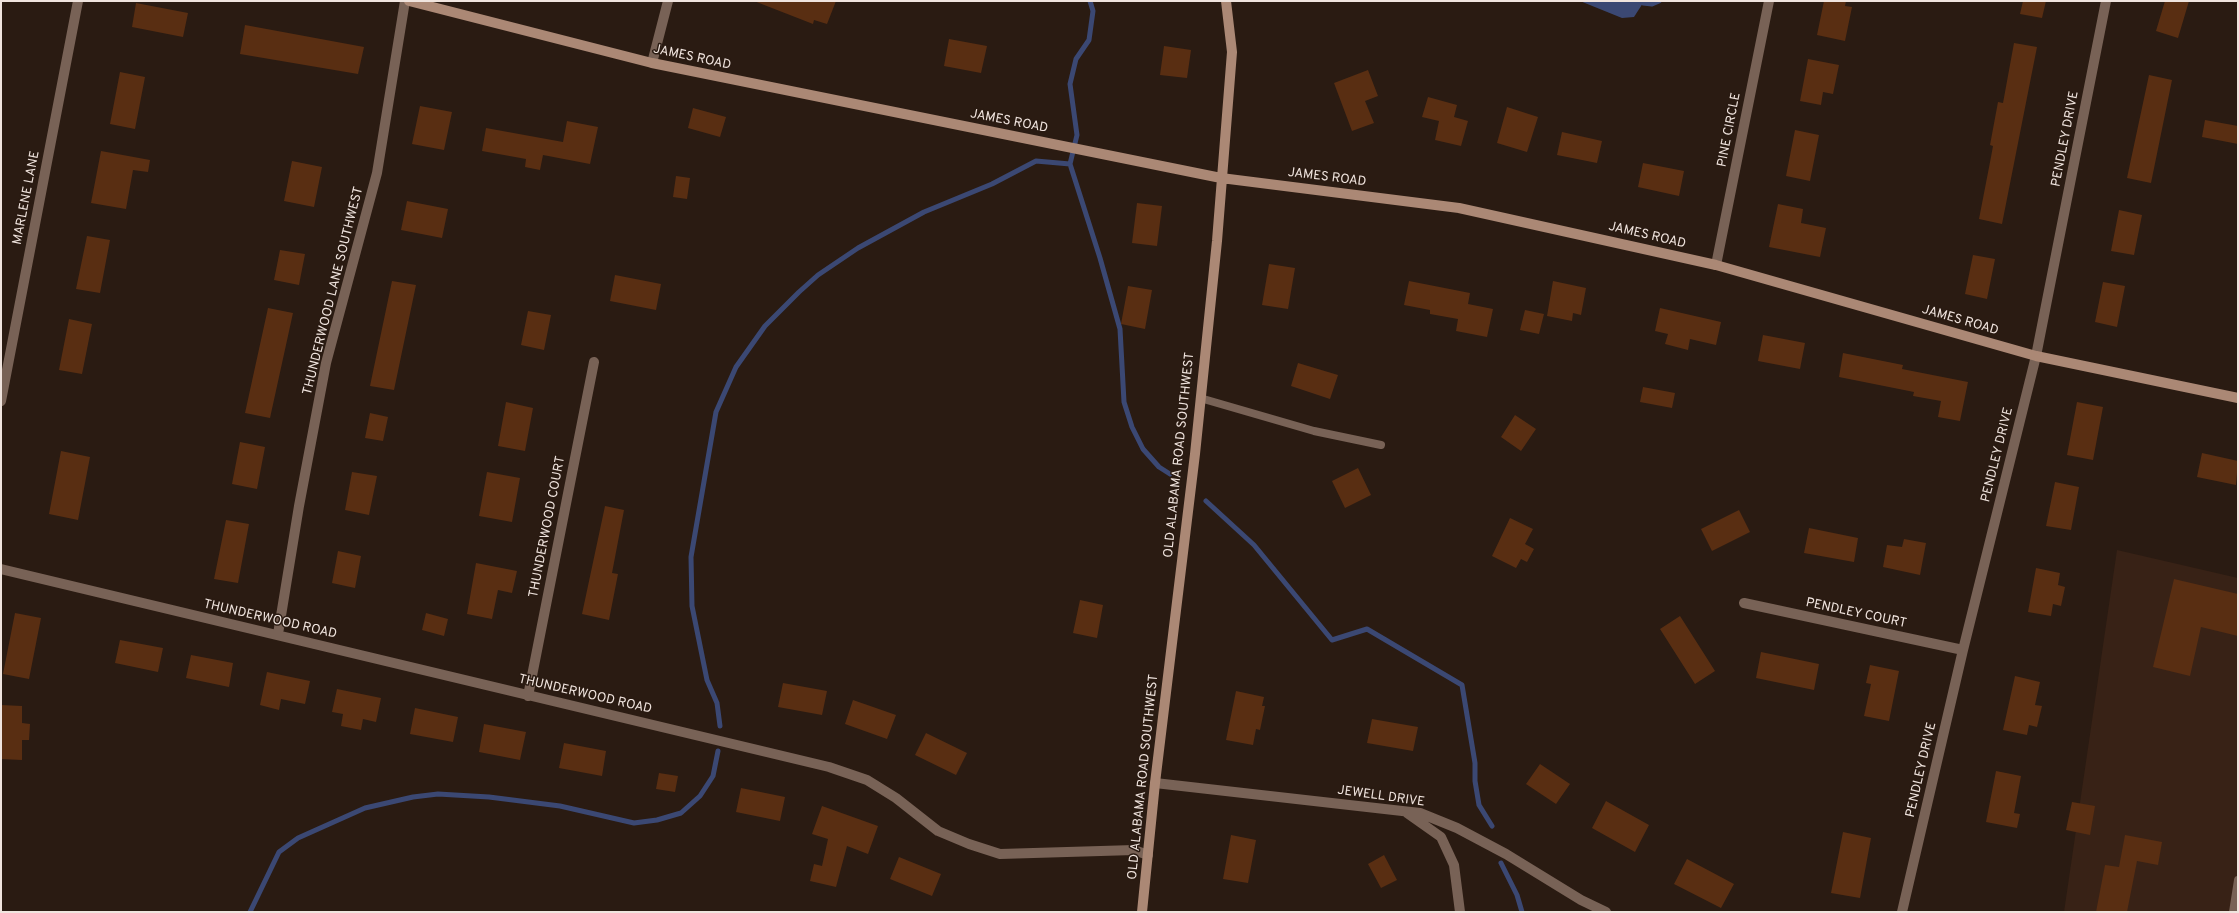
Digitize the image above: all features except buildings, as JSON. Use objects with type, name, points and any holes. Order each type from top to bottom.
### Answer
[{"type":"street","name":"MARLENE LANE","points":[[1,401],[78,1]]},
{"type":"street","name":"THUNDERWOOD LANE SOUTHWEST","points":[[278,634],[299,506],[326,363],[377,173],[405,1]]},
{"type":"street","name":"JAMES ROAD","points":[[409,1],[652,63],[1221,178],[1459,208],[1716,265],[2036,356],[2238,398]]},
{"type":"street","points":[[652,63],[668,1]]},
{"type":"street","name":"OLD ALABAMA ROAD SOUTHWEST","points":[[1142,912],[1155,783],[1196,454],[1200,398],[1217,241],[1232,52],[1226,1]]},
{"type":"street","name":"PINE CIRCLE","points":[[1716,265],[1769,1]]},
{"type":"street","name":"PENDLEY DRIVE","points":[[1902,912],[1963,650],[2036,356],[2106,1]]},
{"type":"street","name":"THUNDERWOOD COURT","points":[[528,696],[594,362]]},
{"type":"street","name":"THUNDERWOOD ROAD","points":[[1,569],[278,634],[528,696],[829,767],[867,780],[896,798],[938,831],[968,844],[1000,854],[1134,850],[1148,855]]},
{"type":"street","name":"PENDLEY COURT","points":[[1744,603],[1963,650]]},
{"type":"street","name":"JEWELL DRIVE","points":[[1155,783],[1420,813],[1457,828],[1506,854],[1581,900],[1606,912]]},
{"type":"street","points":[[1406,812],[1442,837],[1454,866],[1460,912]]},
{"type":"lane","points":[[1200,398],[1314,431],[1381,444]]},
{"type":"lane","points":[[2233,912],[2238,880]]},
{"type":"shaded area","points":[[2117,550],[2238,578],[2238,912],[2064,912]]},
{"type":"water","points":[[1580,1],[1642,1],[1643,3],[1634,17],[1622,18]]},
{"type":"waterway","points":[[1090,1],[1093,11],[1089,40],[1076,59],[1070,84],[1077,135],[1070,164],[1100,258],[1120,329],[1124,402],[1132,427],[1143,449],[1159,467],[1170,474]]},
{"type":"waterway","points":[[1643,3],[1652,4],[1659,1]]},
{"type":"waterway","points":[[720,726],[717,703],[707,680],[692,606],[691,557],[716,412],[736,367],[765,326],[799,292],[818,275],[858,248],[924,212],[992,184],[1036,161],[1070,164]]},
{"type":"waterway","points":[[1206,501],[1254,545],[1332,640],[1367,629],[1462,685],[1475,763],[1475,781],[1479,805],[1492,826]]},
{"type":"waterway","points":[[250,912],[279,852],[298,838],[365,808],[413,797],[438,794],[489,797],[560,806],[634,823],[657,820],[681,813],[700,796],[713,776],[718,751]]},
{"type":"waterway","points":[[1501,863],[1517,895],[1522,912]]}]
